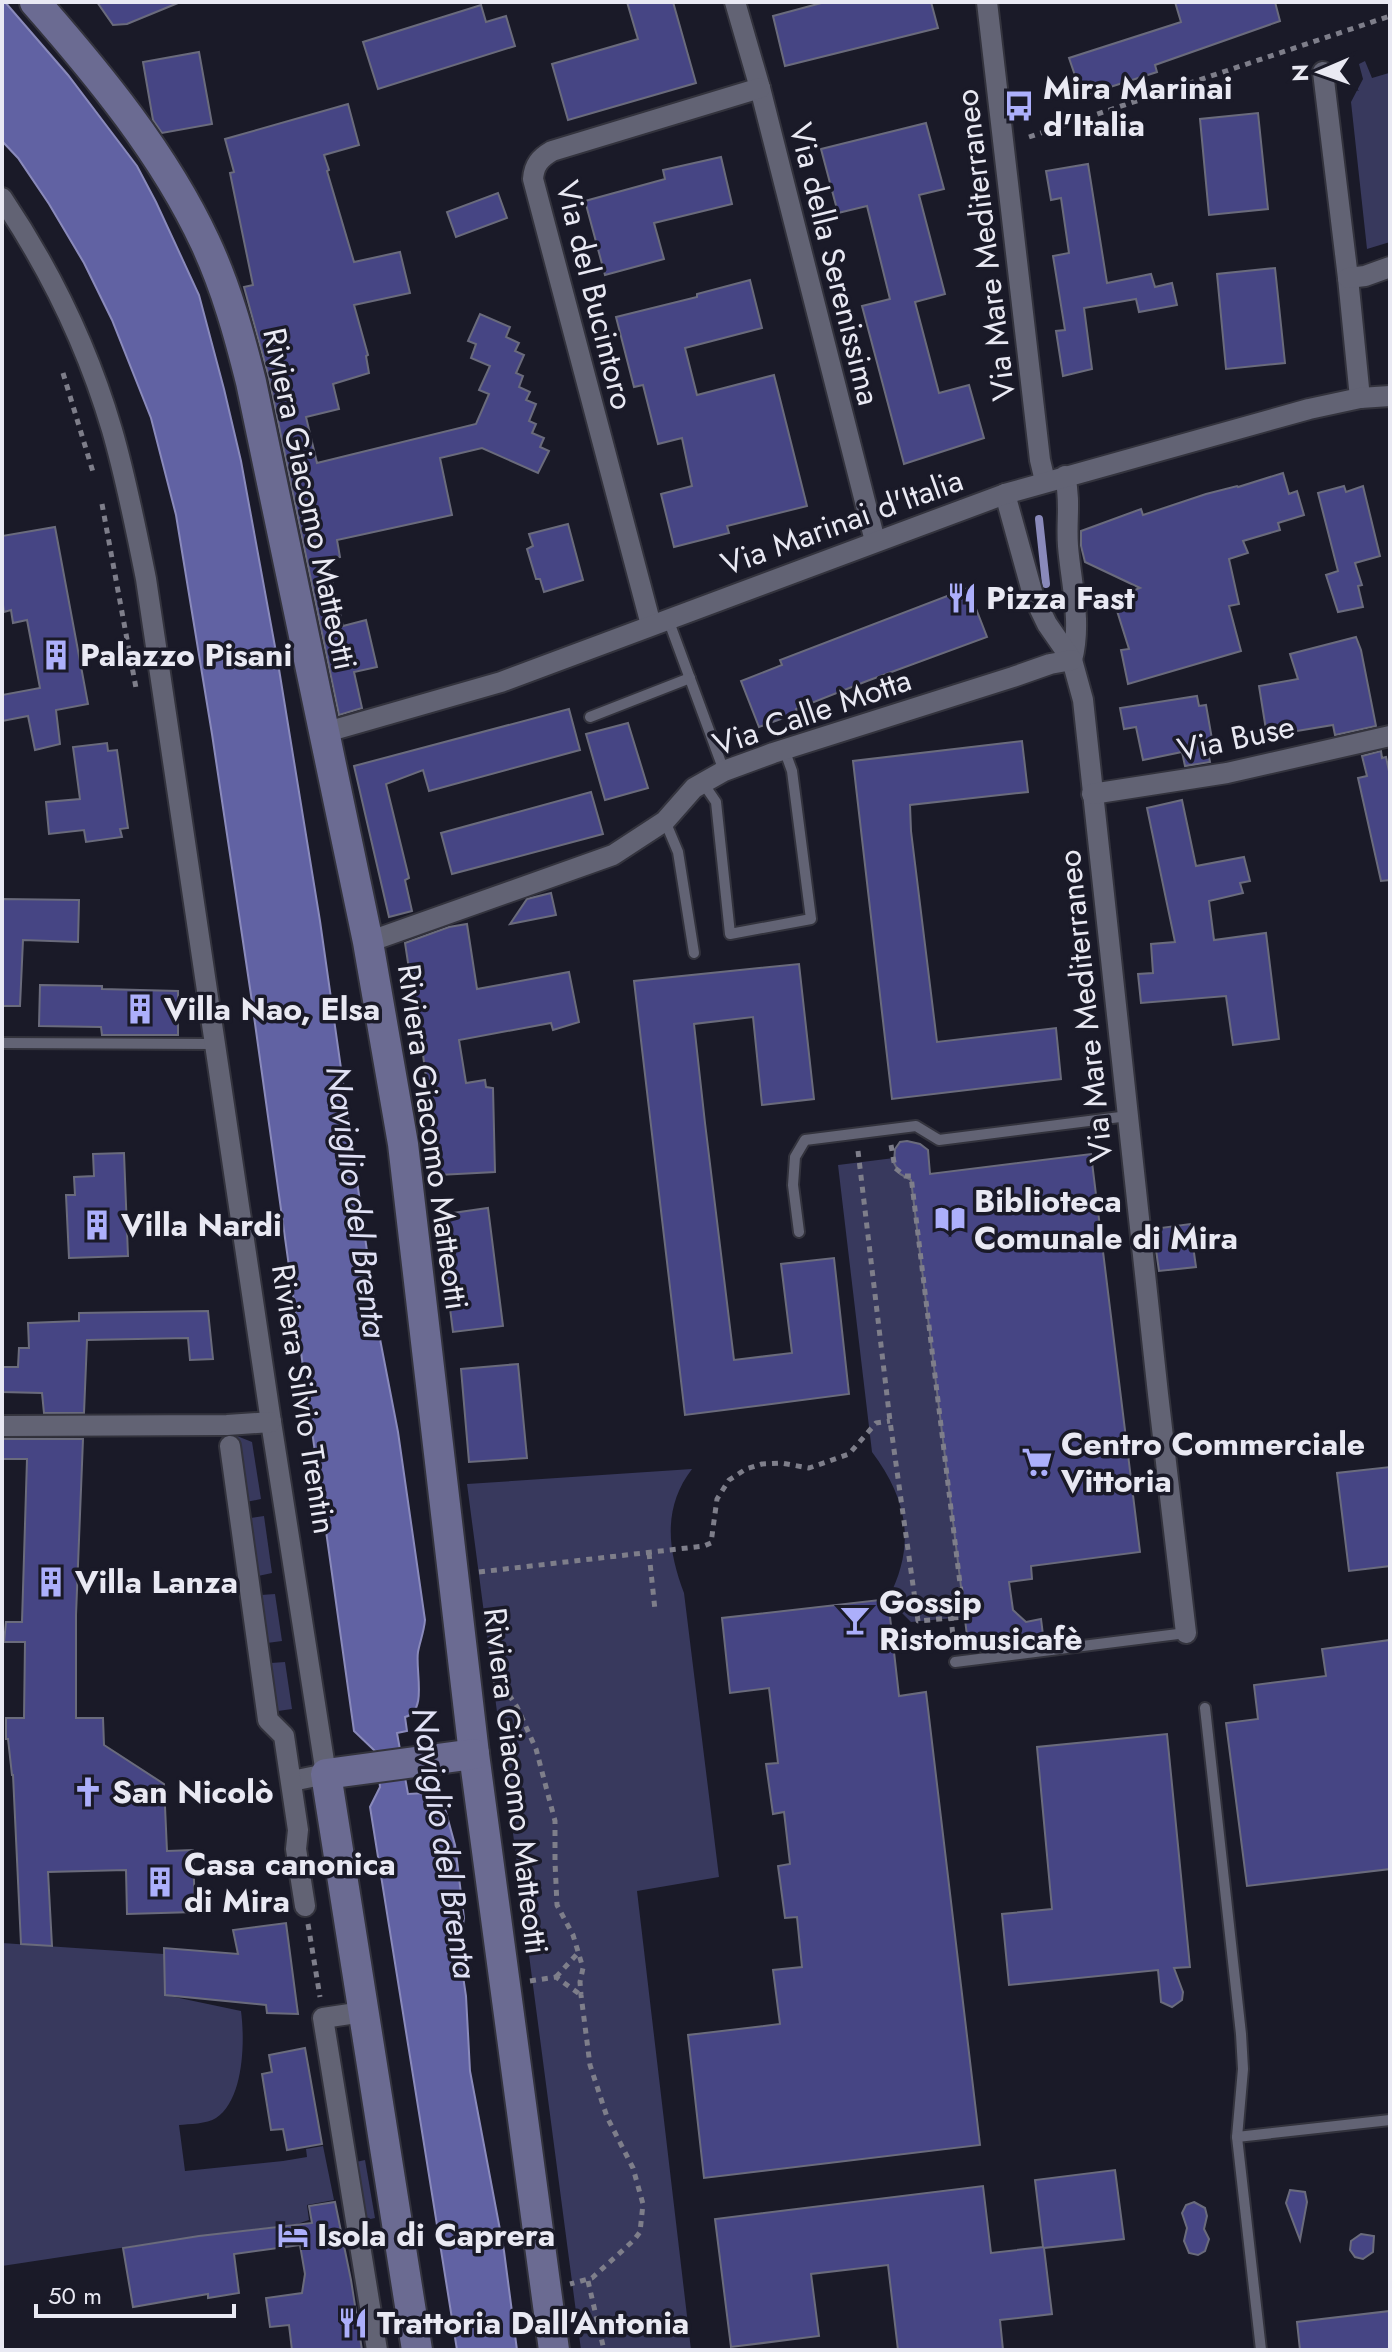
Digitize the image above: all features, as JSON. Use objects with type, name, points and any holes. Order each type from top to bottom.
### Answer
[{"type":"street","name":"Riviera Giacomo Matteotti","points":[[35,2],[129,117],[171,178],[205,243],[227,297],[251,382],[368,942],[403,1144],[474,1754],[554,2350]]},
{"type":"street","name":"Via della Serenissima","points":[[735,2],[760,88],[875,541]]},
{"type":"street","name":"Via Mare Mediterraneo","points":[[987,2],[1040,460],[1069,495],[1067,543],[1077,619],[1077,642],[1072,660]]},
{"type":"street","points":[[1323,72],[1360,398]]},
{"type":"street","name":"Via del Bucintoro","points":[[659,622],[545,225],[533,170],[543,156],[552,151],[760,88]]},
{"type":"street","name":"Riviera Silvio Trentin","points":[[2,198],[25,234],[89,363],[112,429],[146,579],[271,1422],[363,2012],[386,2280],[417,2350]]},
{"type":"street","points":[[1348,278],[1390,267]]},
{"type":"street","name":"Via Marinai d'Italia","points":[[323,733],[501,682],[1005,494],[1309,409],[1360,398],[1390,396]]},
{"type":"street","name":"Via Mare Mediterraneo","points":[[1005,494],[1033,595],[1047,624],[1072,660],[1083,700],[1186,1633]]},
{"type":"street","name":"Via Calle Motta","points":[[368,942],[613,855],[665,821],[694,788],[724,771],[1050,664],[1072,660]]},
{"type":"street","name":"Via Buse","points":[[1092,794],[1227,773],[1390,736]]},
{"type":"street","points":[[2,1426],[271,1422]]},
{"type":"street","points":[[230,1446],[268,1720],[284,1736],[292,1781],[298,1830],[296,1849],[305,1906]]},
{"type":"street","points":[[292,1781],[474,1754]]},
{"type":"street","points":[[363,2012],[323,2018],[386,2280],[377,2350]]},
{"type":"lane","points":[[659,622],[690,678],[724,771]]},
{"type":"lane","points":[[590,717],[690,678]]},
{"type":"lane","points":[[703,783],[716,802],[730,934],[811,919],[792,771],[784,749]]},
{"type":"lane","points":[[665,821],[678,852],[694,953]]},
{"type":"lane","points":[[2,1043],[215,1044]]},
{"type":"lane","points":[[799,1232],[793,1185],[795,1157],[805,1140],[916,1126],[939,1140],[1128,1116]]},
{"type":"lane","points":[[955,1662],[1186,1633]]},
{"type":"lane","points":[[1205,1708],[1241,2034],[1243,2069],[1237,2137],[1261,2350]]},
{"type":"lane","points":[[1237,2137],[1390,2120]]},
{"type":"path","points":[[1029,137],[1390,16]]},
{"type":"path","points":[[63,373],[93,472]]},
{"type":"path","points":[[102,504],[136,688]]},
{"type":"path","points":[[856,1134],[890,1421],[918,1621],[964,1617],[911,1176],[905,1176],[895,1168],[894,1153],[885,1130]]},
{"type":"path","points":[[454,1576],[704,1546],[711,1543],[717,1499],[729,1480],[746,1469],[762,1464],[781,1463],[809,1468],[849,1454],[876,1423],[890,1421]]},
{"type":"path","points":[[649,1553],[655,1610]]},
{"type":"path","points":[[951,1618],[955,1662]]},
{"type":"path","points":[[463,1652],[507,1692],[536,1749],[555,1821],[557,1905],[573,1935],[583,1968],[580,1982],[590,2065],[607,2117],[633,2168],[643,2204],[640,2232],[588,2281],[545,2288]]},
{"type":"path","points":[[305,1906],[323,2018]]},
{"type":"path","points":[[505,1984],[556,1977],[578,1953]]},
{"type":"path","points":[[556,1977],[581,1995]]},
{"type":"path","points":[[588,2281],[604,2350]]},
{"type":"shaded area","points":[[1365,61],[1372,78],[1389,73],[1390,77],[1390,242],[1367,249],[1351,102],[1363,79],[1359,64]]},
{"type":"shaded area","points":[[894,1158],[898,1172],[911,1176],[964,1617],[911,1622],[888,1599],[902,1560],[904,1523],[894,1488],[872,1452],[838,1165]]},
{"type":"shaded area","points":[[237,1436],[252,1442],[261,1499],[246,1502]]},
{"type":"shaded area","points":[[692,1469],[682,1484],[672,1514],[672,1546],[684,1593],[719,1877],[637,1891],[691,2350],[581,2350],[467,1484]]},
{"type":"shaded area","points":[[264,1516],[272,1573],[258,1576],[250,1518]]},
{"type":"shaded area","points":[[275,1594],[282,1641],[267,1643],[261,1595]]},
{"type":"shaded area","points":[[285,1662],[292,1709],[278,1711],[271,1663]]},
{"type":"shaded area","points":[[2,1943],[164,1954],[165,1995],[241,2011],[242,2053],[232,2098],[216,2118],[179,2125],[185,2171],[307,2157],[306,2149],[323,2146],[334,2200],[307,2205],[309,2220],[297,2224],[2,2266]]},
{"type":"shaded area","points":[[365,2160],[375,2218],[366,2220],[356,2162]]},
{"type":"water","name":"Naviglio del Brenta","points":[[2,2],[68,75],[137,166],[156,202],[199,295],[241,461],[320,921],[380,1339],[398,1432],[425,1620],[418,1652],[418,1699],[412,1714],[405,1717],[407,1731],[397,1733],[408,1794],[425,1793],[444,1805],[455,1845],[464,1918],[459,1949],[466,1996],[470,2071],[504,2251],[517,2350],[457,2350],[370,1807],[380,1787],[376,1752],[354,1731],[251,995],[176,515],[151,418],[112,320],[84,263],[49,204],[18,158],[2,141]]},
{"type":"building","points":[[97,2],[178,3],[127,24],[113,25]]},
{"type":"building","points":[[627,2],[673,2],[696,83],[568,120],[552,64],[638,39]]},
{"type":"building","points":[[825,2],[931,2],[938,28],[785,66],[773,16]]},
{"type":"building","points":[[1175,2],[1275,2],[1280,21],[1155,65],[1157,72],[1082,96],[1069,58],[1181,22]]},
{"type":"building","points":[[481,5],[486,22],[506,16],[515,46],[378,89],[363,42]]},
{"type":"building","points":[[199,52],[212,124],[162,133],[153,120],[143,62]]},
{"type":"building","points":[[348,104],[359,145],[324,155],[354,262],[400,252],[410,293],[354,305],[368,355],[369,373],[333,384],[339,409],[306,417],[317,463],[476,424],[489,394],[479,390],[490,366],[471,358],[476,344],[468,341],[480,314],[510,327],[506,337],[519,343],[515,351],[524,355],[516,373],[523,376],[519,387],[530,392],[526,400],[536,404],[529,421],[536,424],[532,433],[544,438],[540,447],[549,451],[538,473],[482,448],[440,458],[452,515],[337,540],[340,557],[327,560],[343,626],[366,620],[377,667],[354,672],[362,708],[339,715],[269,378],[244,287],[253,285],[230,173],[234,172],[225,139]]},
{"type":"building","points":[[1258,113],[1268,209],[1209,215],[1200,119]]},
{"type":"building","points":[[926,123],[944,189],[919,195],[945,294],[915,302],[939,393],[969,385],[984,438],[904,464],[862,306],[890,299],[867,206],[838,213],[821,149]]},
{"type":"building","points":[[721,157],[732,204],[654,223],[664,259],[605,275],[585,201],[665,179],[663,170]]},
{"type":"building","points":[[1088,164],[1107,283],[1151,274],[1155,287],[1172,283],[1177,305],[1139,312],[1136,299],[1084,308],[1092,369],[1063,376],[1056,331],[1065,330],[1053,256],[1069,253],[1061,198],[1051,200],[1046,171]]},
{"type":"building","points":[[498,193],[507,218],[456,237],[447,212]]},
{"type":"building","points":[[1275,268],[1285,363],[1226,369],[1217,274]]},
{"type":"building","points":[[750,280],[762,328],[685,348],[697,395],[774,375],[807,506],[727,526],[729,533],[674,547],[661,494],[692,486],[682,438],[658,444],[643,385],[634,387],[616,317]]},
{"type":"building","points":[[1283,473],[1289,494],[1297,491],[1304,515],[1278,523],[1280,530],[1243,541],[1248,553],[1229,559],[1239,604],[1229,606],[1241,651],[1128,684],[1121,650],[1129,649],[1113,598],[1140,588],[1085,562],[1081,531],[1141,509],[1143,515]]},
{"type":"building","points":[[1344,486],[1346,492],[1363,486],[1380,556],[1355,563],[1362,585],[1358,586],[1363,607],[1338,612],[1326,575],[1338,571],[1318,493]]},
{"type":"building","points":[[568,524],[583,580],[544,592],[540,579],[536,579],[527,549],[533,546],[529,534]]},
{"type":"building","name":"Palazzo Pisani","points":[[55,527],[88,704],[56,710],[60,744],[35,750],[28,716],[2,721],[2,695],[40,688],[27,620],[13,623],[11,610],[4,612],[2,536]]},
{"type":"building","points":[[968,588],[987,637],[796,709],[797,713],[759,727],[741,681],[782,665],[780,660]]},
{"type":"building","points":[[1356,637],[1376,726],[1335,735],[1333,725],[1267,736],[1259,686],[1298,679],[1290,654]]},
{"type":"building","points":[[1197,696],[1199,706],[1206,705],[1212,739],[1206,741],[1210,762],[1185,766],[1182,752],[1143,760],[1136,727],[1124,729],[1120,708]]},
{"type":"building","points":[[569,709],[580,750],[429,791],[423,770],[386,784],[409,878],[405,880],[412,911],[389,917],[354,766]]},
{"type":"building","points":[[628,723],[648,788],[605,800],[586,734]]},
{"type":"building","points":[[1022,741],[1028,792],[910,805],[911,831],[937,1042],[1056,1028],[1061,1079],[892,1099],[853,761]]},
{"type":"building","points":[[107,743],[108,751],[117,750],[128,828],[120,829],[122,837],[86,842],[84,830],[49,834],[46,802],[80,799],[73,747]]},
{"type":"building","points":[[1381,751],[1382,758],[1386,757],[1390,776],[1390,880],[1381,881],[1358,778],[1367,776],[1362,756]]},
{"type":"building","points":[[591,792],[603,834],[452,874],[441,833]]},
{"type":"building","points":[[1182,800],[1196,866],[1244,857],[1250,881],[1240,883],[1243,893],[1209,901],[1214,940],[1266,933],[1279,1039],[1233,1045],[1226,996],[1141,1003],[1138,974],[1153,973],[1151,944],[1175,942],[1147,808]]},
{"type":"building","points":[[551,893],[556,915],[510,924],[527,899]]},
{"type":"building","points":[[2,899],[79,900],[78,942],[23,940],[20,1006],[2,1006]]},
{"type":"building","points":[[467,924],[477,989],[569,972],[579,1022],[553,1030],[551,1023],[459,1040],[466,1083],[485,1080],[486,1087],[493,1088],[495,1172],[439,1175],[405,943],[449,927]]},
{"type":"building","points":[[799,964],[814,1099],[762,1105],[753,1017],[694,1024],[705,1123],[734,1360],[792,1353],[781,1264],[834,1258],[849,1394],[685,1415],[634,981]]},
{"type":"building","points":[[40,985],[178,991],[178,1035],[102,1035],[101,1027],[39,1026]]},
{"type":"building","points":[[907,1141],[928,1150],[930,1174],[1091,1154],[1140,1552],[1031,1566],[1032,1579],[1009,1582],[1013,1610],[1026,1622],[1041,1619],[1044,1643],[1004,1645],[1004,1648],[969,1652],[911,1180],[900,1174],[894,1163],[895,1149],[900,1142]]},
{"type":"building","name":"Villa Nardi","points":[[124,1153],[128,1256],[69,1258],[66,1195],[75,1195],[74,1177],[94,1176],[93,1154]]},
{"type":"building","points":[[488,1208],[503,1326],[453,1332],[438,1215]]},
{"type":"building","points":[[1190,1224],[1196,1267],[1159,1271],[1153,1229]]},
{"type":"building","points":[[208,1311],[213,1359],[190,1360],[188,1338],[87,1340],[84,1413],[44,1413],[42,1393],[2,1392],[3,1367],[18,1367],[19,1348],[29,1348],[28,1323],[79,1321],[79,1313]]},
{"type":"building","points":[[518,1364],[527,1458],[469,1462],[461,1369]]},
{"type":"building","points":[[2,1439],[83,1439],[76,1615],[76,1718],[103,1718],[104,1745],[164,1784],[167,1851],[193,1850],[195,1912],[127,1914],[126,1870],[48,1872],[52,1946],[21,1944],[13,1775],[6,1739],[6,1718],[24,1718],[25,1642],[4,1642],[6,1622],[22,1622],[27,1459],[2,1459]]},
{"type":"building","points":[[1390,1467],[1390,1566],[1349,1571],[1337,1473]]},
{"type":"building","points":[[888,1599],[899,1696],[926,1692],[980,2145],[704,2178],[688,2035],[780,2024],[773,1970],[802,1967],[797,1917],[785,1918],[778,1866],[790,1864],[784,1812],[773,1814],[766,1764],[778,1763],[769,1688],[730,1693],[722,1618]]},
{"type":"building","points":[[1390,1640],[1390,1869],[1247,1886],[1226,1723],[1258,1719],[1254,1685],[1326,1676],[1322,1649]]},
{"type":"building","points":[[1167,1734],[1190,1967],[1174,1968],[1183,1992],[1182,2000],[1172,2007],[1161,2002],[1158,1970],[1009,1985],[1002,1914],[1052,1909],[1037,1747]]},
{"type":"building","points":[[286,1923],[298,2014],[267,2013],[266,2005],[165,1995],[164,1948],[238,1954],[233,1930]]},
{"type":"building","points":[[305,2048],[322,2144],[287,2150],[283,2129],[271,2130],[262,2074],[272,2072],[269,2055]]},
{"type":"building","points":[[1115,2170],[1124,2239],[1044,2248],[1052,2314],[1000,2320],[1003,2350],[898,2350],[888,2265],[811,2274],[819,2336],[731,2347],[715,2219],[983,2186],[991,2253],[1043,2247],[1035,2180]]},
{"type":"building","points":[[1290,2190],[1305,2192],[1307,2202],[1300,2240],[1286,2203]]},
{"type":"building","points":[[335,2202],[362,2350],[292,2350],[289,2325],[270,2327],[266,2298],[302,2293],[305,2274],[300,2245],[234,2254],[239,2293],[208,2298],[208,2294],[133,2307],[123,2248],[312,2223],[309,2206]]},
{"type":"building","points":[[1194,2202],[1205,2208],[1204,2229],[1209,2239],[1205,2251],[1198,2255],[1189,2253],[1184,2241],[1187,2228],[1182,2213],[1186,2205]]},
{"type":"building","points":[[1361,2234],[1374,2236],[1373,2252],[1363,2259],[1355,2257],[1350,2250],[1351,2241]]},
{"type":"building","points":[[1390,2311],[1390,2350],[1300,2350],[1297,2322]]},
{"type":"waterway","points":[[1039,519],[1046,584]]},
{"type":"place","name":"Mira Marinai d'Italia","points":[[1019,106]]},
{"type":"place","name":"Pizza Fast","points":[[962,598]]},
{"type":"place","name":"Palazzo Pisani","points":[[56,655]]},
{"type":"place","name":"Villa Nao, Elsa","points":[[140,1009]]},
{"type":"place","name":"Biblioteca Comunale di Mira","points":[[950,1219]]},
{"type":"place","name":"Villa Nardi","points":[[97,1225]]},
{"type":"place","name":"Centro Commerciale Vittoria","points":[[1037,1462]]},
{"type":"place","name":"Villa Lanza","points":[[51,1582]]},
{"type":"place","name":"Gossip Ristomusicafè","points":[[855,1620]]},
{"type":"place","name":"San Nicolò","points":[[88,1792]]},
{"type":"place","name":"Casa canonica di Mira","points":[[160,1882]]},
{"type":"place","name":"Isola di Caprera","points":[[293,2235]]},
{"type":"place","name":"Trattoria Dall'Antonia","points":[[353,2323]]}]
